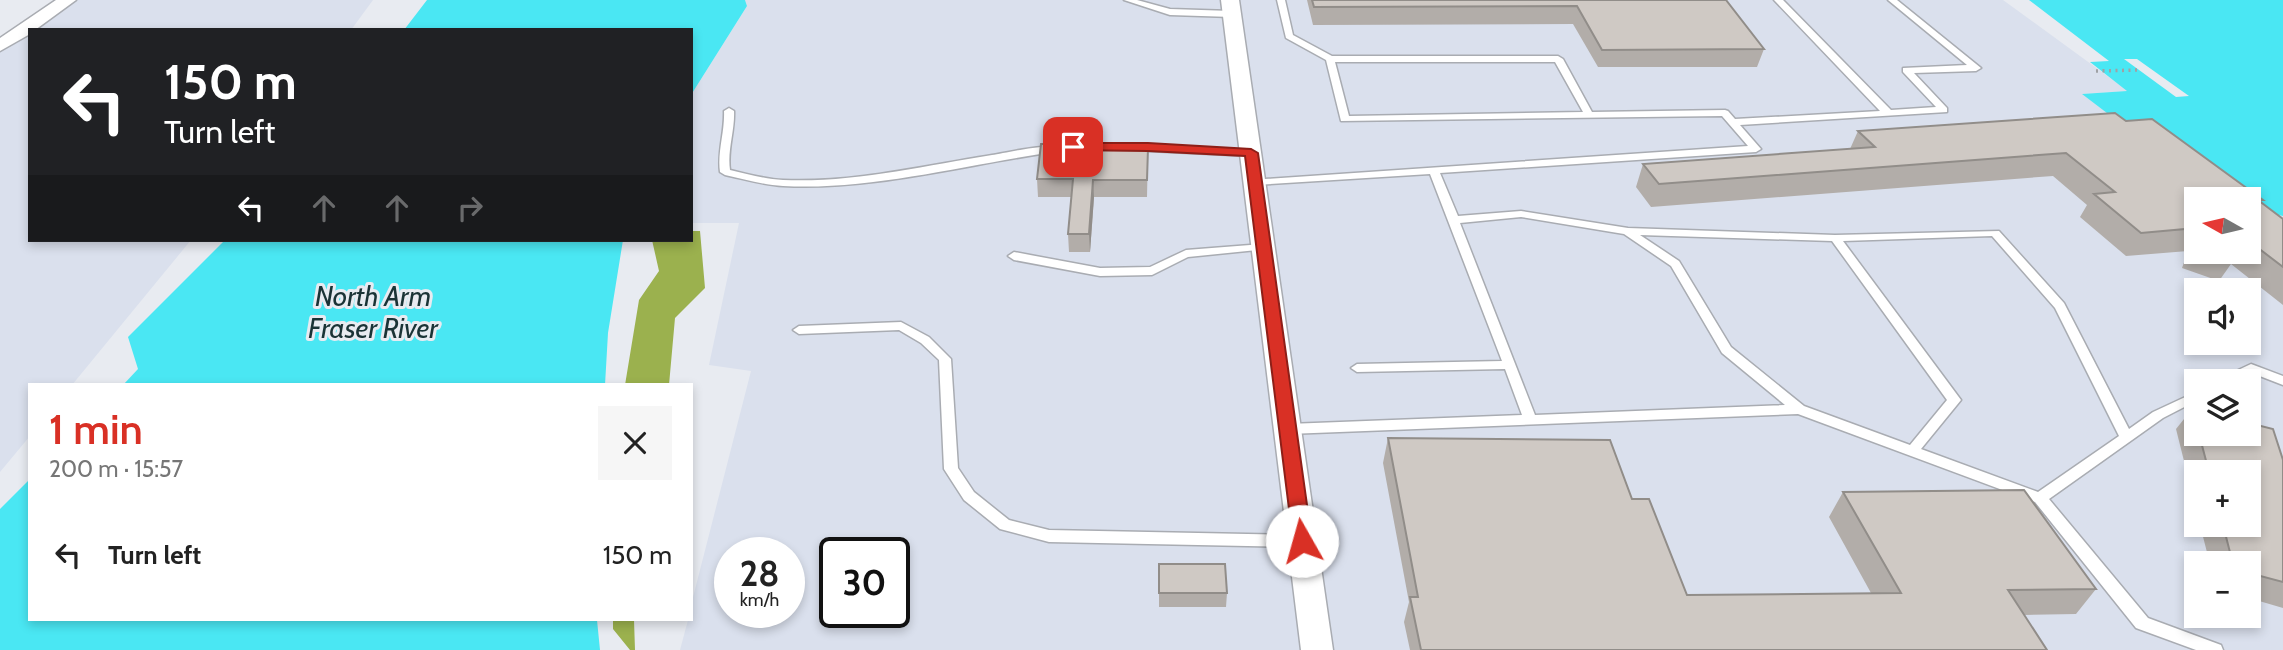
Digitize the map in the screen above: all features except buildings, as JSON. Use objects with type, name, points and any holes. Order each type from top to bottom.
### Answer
[{"type":"street","points":[[0,46],[67,0]]},
{"type":"street","points":[[1231,7],[1317,650]]},
{"type":"lane","points":[[1128,0],[1170,12],[1231,7]]},
{"type":"lane","points":[[1281,0],[1289,36],[1330,59],[1558,59],[1589,115]]},
{"type":"lane","points":[[1779,0],[1889,114]]},
{"type":"lane","points":[[1733,122],[1944,110],[1906,70],[1976,68],[1892,0]]},
{"type":"lane","points":[[1255,181],[1756,149],[1725,113],[1345,119],[1330,59]]},
{"type":"lane","points":[[729,111],[731,127],[728,146],[722,160],[725,172],[786,183],[878,178],[1005,155],[1073,147]]},
{"type":"lane","points":[[1098,147],[1251,153]]},
{"type":"lane","points":[[1434,170],[1530,420]]},
{"type":"lane","points":[[1454,220],[1521,214],[1627,231],[1835,238],[1995,233],[2060,306],[2126,438]]},
{"type":"lane","points":[[1627,231],[1675,264],[1726,350],[1799,410],[2040,498],[2143,624],[2215,650]]},
{"type":"lane","points":[[1835,238],[1954,400],[1912,451]]},
{"type":"lane","points":[[1014,256],[1100,272],[1152,271],[1186,254],[1264,247]]},
{"type":"lane","points":[[799,330],[901,326],[925,340],[946,359],[951,469],[969,496],[1005,525],[1049,536],[1302,541]]},
{"type":"lane","points":[[1357,368],[1510,365]]},
{"type":"lane","points":[[2261,372],[2283,382]]},
{"type":"lane","points":[[2040,498],[2158,415],[2184,402]]},
{"type":"lane","points":[[1288,429],[1799,410]]},
{"type":"path","points":[[2096,71],[2138,70]]},
{"type":"shaded area","points":[[66,0],[373,0],[352,28],[28,28],[28,242],[189,242],[74,383],[28,383],[28,438],[0,472],[0,45]]},
{"type":"shaded area","points":[[745,0],[2003,0],[2128,91],[2083,94],[2204,187],[2184,187],[2184,264],[2261,264],[2261,211],[2283,216],[2283,650],[680,650],[688,621],[693,621],[693,597],[751,371],[709,365],[739,223],[693,223],[693,92],[747,6]]},
{"type":"green space","points":[[693,231],[700,231],[705,288],[675,318],[669,383],[625,383],[639,300],[659,271],[652,242],[693,242]]},
{"type":"green space","points":[[613,621],[634,621],[635,650],[630,650],[613,629]]},
{"type":"water","points":[[427,0],[745,0],[747,6],[693,92],[693,28],[406,28]]},
{"type":"water","points":[[2029,0],[2283,0],[2283,216],[2261,211],[2261,187],[2204,187],[2082,94],[2127,91],[2090,62],[2109,61]]},
{"type":"water","name":"North Arm Fraser River","points":[[223,242],[623,242],[608,333],[605,383],[125,383],[138,369],[128,337]]},
{"type":"water","points":[[28,481],[28,621],[597,621],[600,650],[0,650],[0,509]]},
{"type":"pier","points":[[2124,59],[2137,59],[2189,96],[2176,97]]},
{"type":"route","points":[[1073,147],[1148,147],[1251,153],[1302,541]]}]
